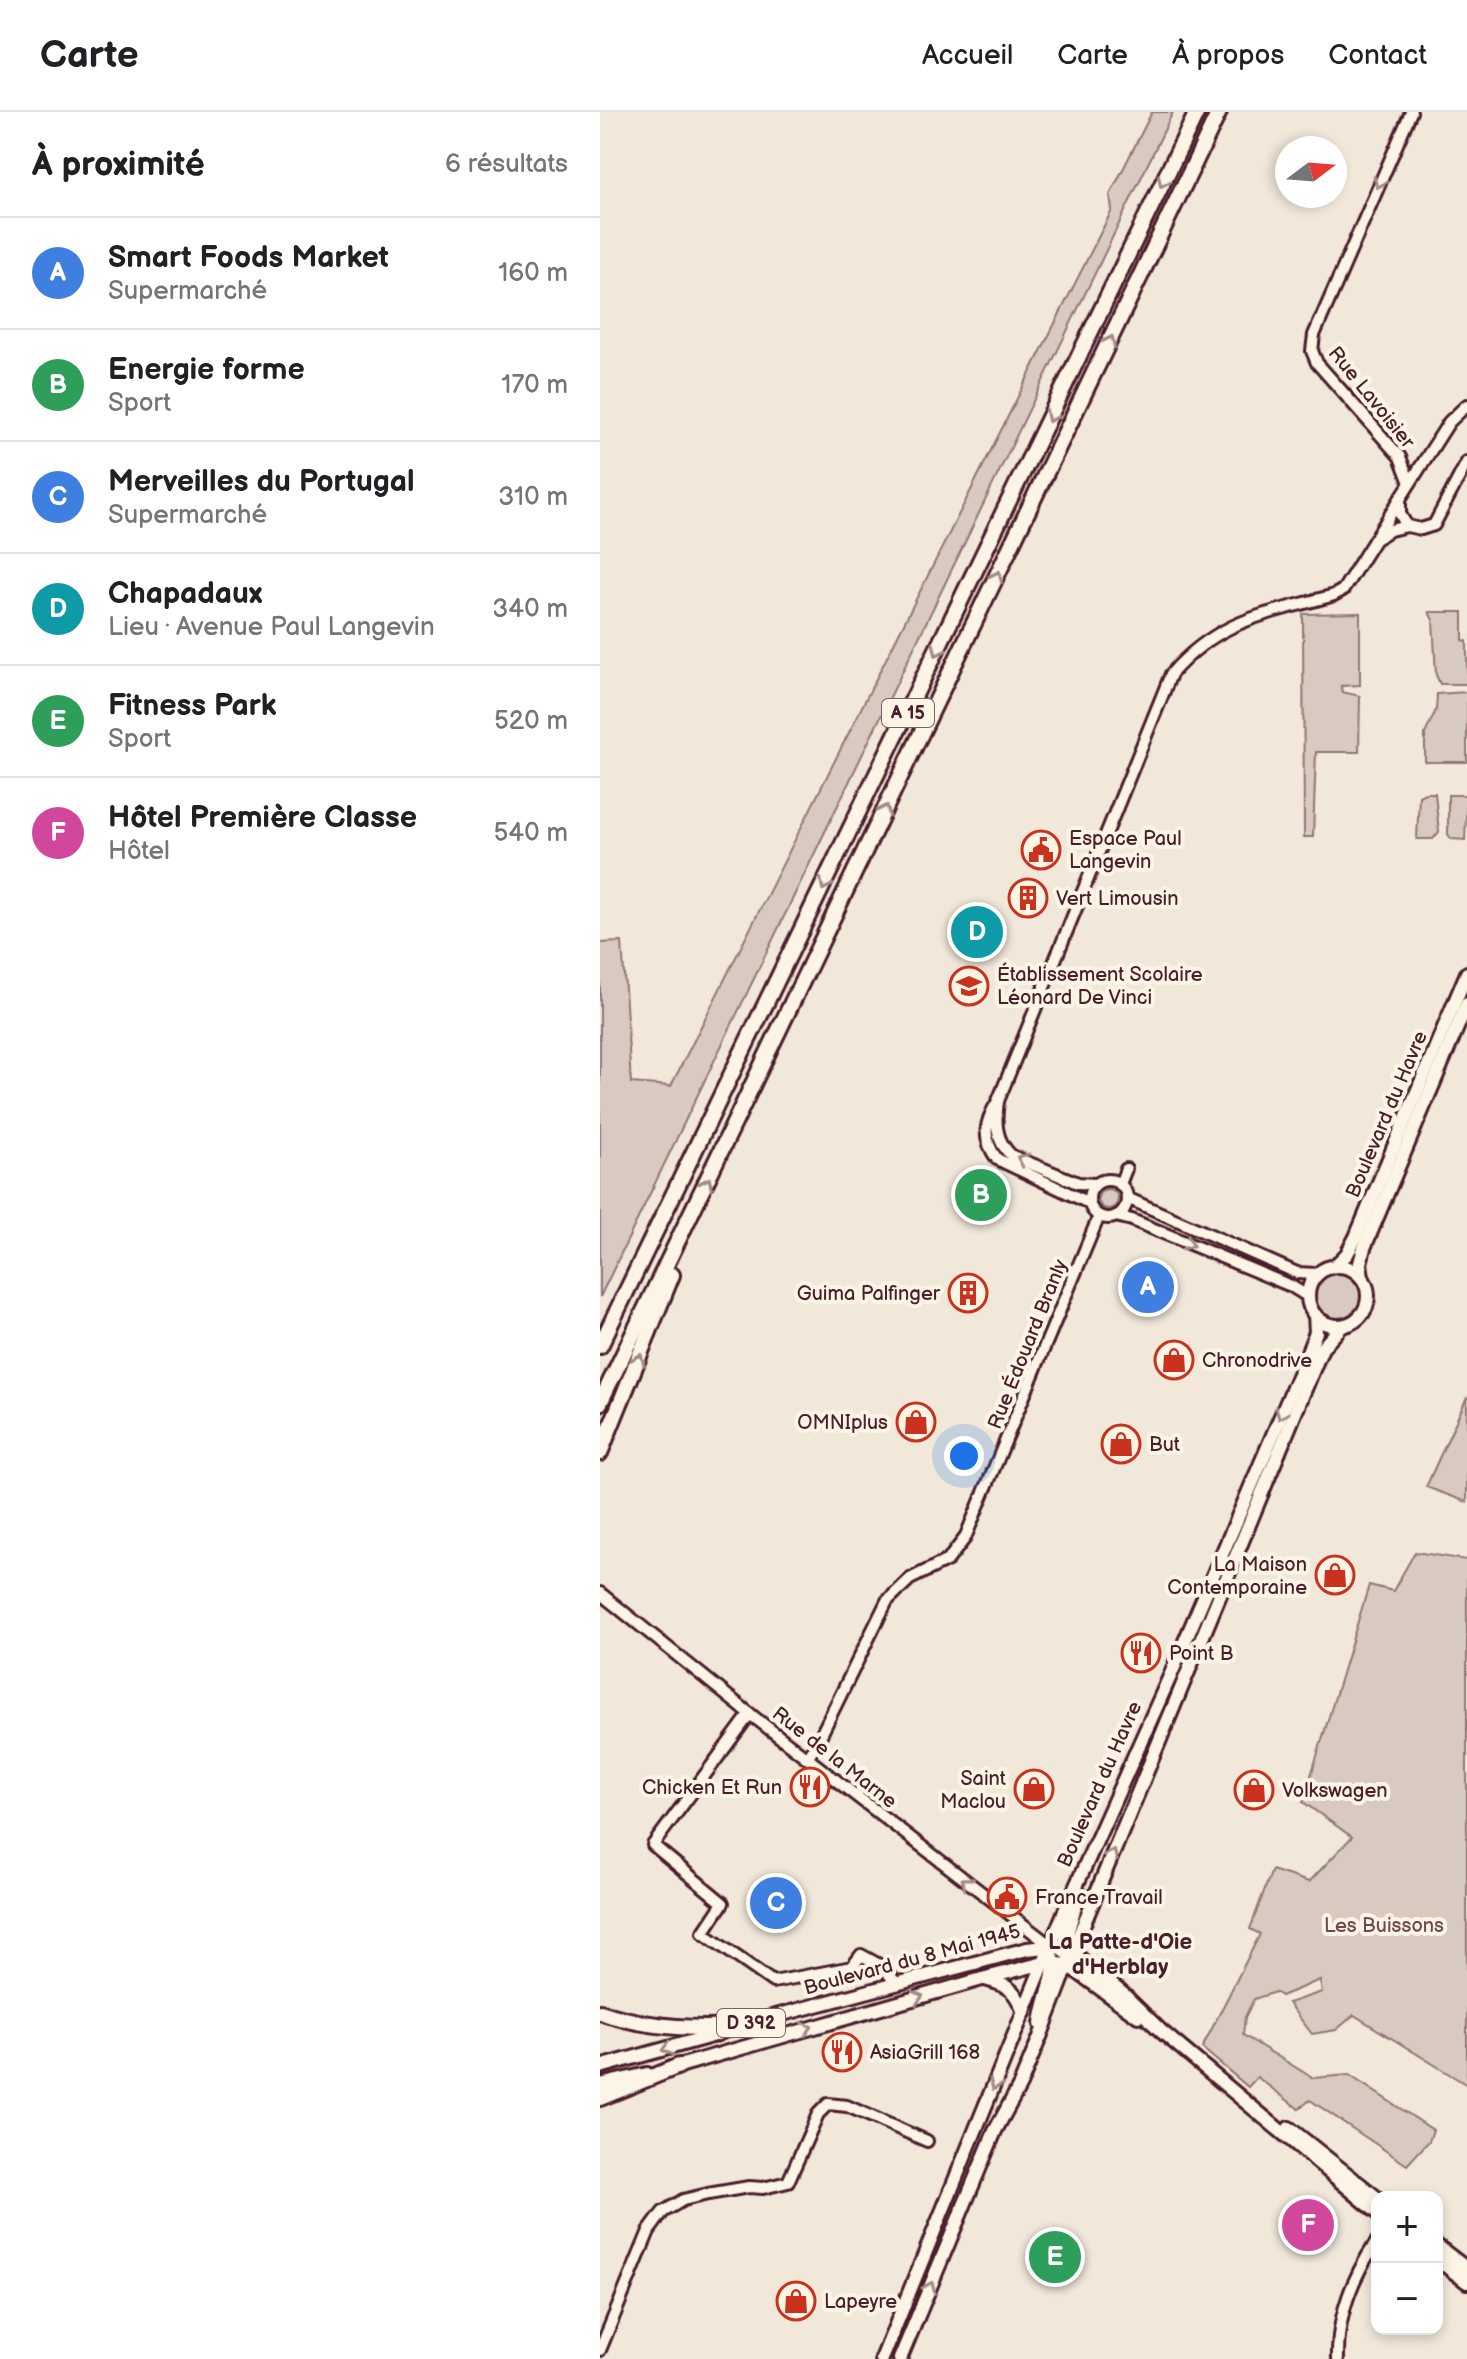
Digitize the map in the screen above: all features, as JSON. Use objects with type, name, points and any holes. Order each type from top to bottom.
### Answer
[{"type":"highway","name":"A 15","points":[[600,1346],[1197,112]]},
{"type":"highway","name":"A 15","points":[[600,1403],[1219,112]]},
{"type":"highway","points":[[600,1453],[676,1265],[673,1253]]},
{"type":"highway","points":[[600,2012],[633,2023],[728,2030]]},
{"type":"highway","points":[[600,2098],[679,2066]]},
{"type":"main road","name":"Boulevard du Havre","points":[[1336,1265],[1347,1254],[1356,1237],[1467,973]]},
{"type":"main road","name":"Boulevard du Havre","points":[[900,2359],[995,2131],[1020,2085],[1069,1956],[1322,1348],[1342,1326],[1355,1320],[1366,1307],[1368,1290],[1360,1263],[1364,1248],[1467,1004]]},
{"type":"main road","points":[[1342,1326],[1327,1324],[1315,1315],[1307,1296],[1311,1281],[1317,1274],[1336,1265],[1351,1268],[1362,1278]]},
{"type":"main road","name":"Boulevard du Havre","points":[[882,2359],[1024,2013],[1049,1962],[1051,1946],[1309,1350],[1316,1332],[1315,1315]]},
{"type":"main road","points":[[1069,1956],[1085,1866]]},
{"type":"main road","points":[[1051,1946],[1123,1994],[1161,2031],[1371,2207]]},
{"type":"main road","name":"Boulevard du 8 Mai 1945","points":[[600,2067],[967,1964],[1051,1946]]},
{"type":"main road","points":[[1040,2037],[1043,2007],[1054,1974],[1049,1962],[1069,1956]]},
{"type":"main road","name":"Boulevard du 8 Mai 1945","points":[[600,2085],[679,2066],[1049,1962]]},
{"type":"main road","points":[[982,1979],[1010,1987],[1018,1996],[1024,2013]]},
{"type":"main road","points":[[728,2030],[728,2052]]},
{"type":"main road","points":[[1234,2090],[1286,2126],[1371,2193]]},
{"type":"main road","points":[[1443,2251],[1467,2269]]},
{"type":"main road","points":[[1442,2263],[1467,2282]]},
{"type":"street","name":"Rue Lavoisier","points":[[1410,483],[1400,457],[1317,363],[1312,351],[1314,335],[1411,112]]},
{"type":"street","points":[[1307,1296],[1291,1286],[1132,1220],[1099,1216],[1089,1203],[997,1159],[991,1150],[987,1119],[998,1101],[1171,674],[1188,655],[1227,627],[1343,590],[1449,422],[1467,405]]},
{"type":"street","points":[[1375,539],[1390,530],[1407,526],[1421,529],[1434,525],[1467,462]]},
{"type":"street","points":[[1400,499],[1400,514],[1407,526]]},
{"type":"street","points":[[998,1101],[995,1121],[1004,1149],[1012,1156],[1078,1183],[1095,1184],[1110,1180],[1120,1184],[1127,1198],[1297,1273],[1317,1274]]},
{"type":"street","points":[[1120,1184],[1126,1169]]},
{"type":"street","points":[[1089,1203],[1095,1184]]},
{"type":"street","points":[[1116,1216],[1124,1209],[1127,1198]]},
{"type":"street","name":"Rue Édouard Branly","points":[[807,1758],[887,1601],[910,1579],[948,1560],[965,1538],[1099,1216]]},
{"type":"street","name":"Rue de la Marne","points":[[600,1593],[750,1714],[1051,1946]]},
{"type":"street","points":[[750,1714],[653,1845],[723,1903],[703,1933],[773,1982],[852,1967],[861,1955],[883,1967],[897,1984]]},
{"type":"street","points":[[600,2350],[654,2221],[672,2205],[683,2200],[788,2182],[818,2114],[828,2104],[847,2106],[927,2141]]},
{"type":"street","points":[[1338,2359],[1339,2329],[1345,2302],[1371,2252]]},
{"type":"green space","points":[[1152,112],[1173,112],[600,1297],[600,943],[622,942],[631,1083],[671,1086],[1112,210],[1110,195]]},
{"type":"green space","points":[[1429,612],[1463,612],[1467,684],[1440,684],[1436,675],[1433,620]]},
{"type":"green space","points":[[1360,613],[1360,685],[1341,686],[1342,692],[1360,696],[1359,752],[1316,752],[1313,837],[1304,837],[1303,614]]},
{"type":"green space","points":[[1467,692],[1467,762],[1425,762],[1425,734],[1436,710],[1437,694]]},
{"type":"green space","points":[[1435,793],[1439,832],[1433,839],[1417,839],[1419,796]]},
{"type":"green space","points":[[1448,795],[1467,795],[1465,840],[1451,839],[1448,834]]},
{"type":"green space","points":[[1108,1189],[1115,1192],[1118,1199],[1115,1206],[1108,1209],[1101,1206],[1098,1199],[1101,1192]]},
{"type":"green space","points":[[1338,1272],[1355,1279],[1362,1296],[1355,1313],[1338,1320],[1321,1313],[1314,1296],[1321,1279]]},
{"type":"green space","points":[[1467,1397],[1467,1502],[1426,1487]]},
{"type":"green space","name":"Les Buissons","points":[[1415,1552],[1467,1560],[1467,2085],[1354,2015],[1336,2030],[1312,2034],[1288,2003],[1322,1992],[1320,1980],[1281,1996],[1275,1992],[1254,1999],[1245,2017],[1243,2035],[1313,2078],[1349,2075],[1433,2130],[1429,2141],[1407,2165],[1310,2100],[1299,2109],[1257,2077],[1248,2087],[1202,2048],[1260,1934],[1250,1929],[1272,1870],[1309,1882],[1352,1837],[1303,1802],[1369,1585],[1393,1591]]},
{"type":"place","name":"Espace Paul Langevin","points":[[1041,850]]},
{"type":"place","name":"Vert Limousin","points":[[1028,898]]},
{"type":"place","name":"Chapadaux","points":[[977,932]]},
{"type":"place","name":"Établissement Scolaire Léonard De Vinci","points":[[969,986]]},
{"type":"place","name":"Energie forme","points":[[981,1195]]},
{"type":"place","name":"Smart Foods Market","points":[[1148,1287]]},
{"type":"place","name":"Guima Palfinger","points":[[968,1293]]},
{"type":"place","name":"Chronodrive","points":[[1174,1360]]},
{"type":"place","name":"OMNIplus","points":[[916,1422]]},
{"type":"place","name":"But","points":[[1121,1444]]},
{"type":"place","name":"La Maison Contemporaine","points":[[1335,1575]]},
{"type":"place","name":"Point B","points":[[1141,1653]]},
{"type":"place","name":"Chicken Et Run","points":[[810,1787]]},
{"type":"place","name":"Saint Maclou","points":[[1034,1789]]},
{"type":"place","name":"Volkswagen","points":[[1254,1790]]},
{"type":"place","name":"France Travail","points":[[1007,1897]]},
{"type":"place","name":"Merveilles du Portugal","points":[[776,1903]]},
{"type":"place","name":"AsiaGrill 168","points":[[842,2052]]},
{"type":"place","name":"Hôtel Première Classe","points":[[1308,2225]]},
{"type":"place","name":"Fitness Park","points":[[1055,2257]]},
{"type":"place","name":"Lapeyre","points":[[796,2301]]},
{"type":"district","name":"La Patte-d'Oie d'Herblay","points":[[1120,1954]]}]
